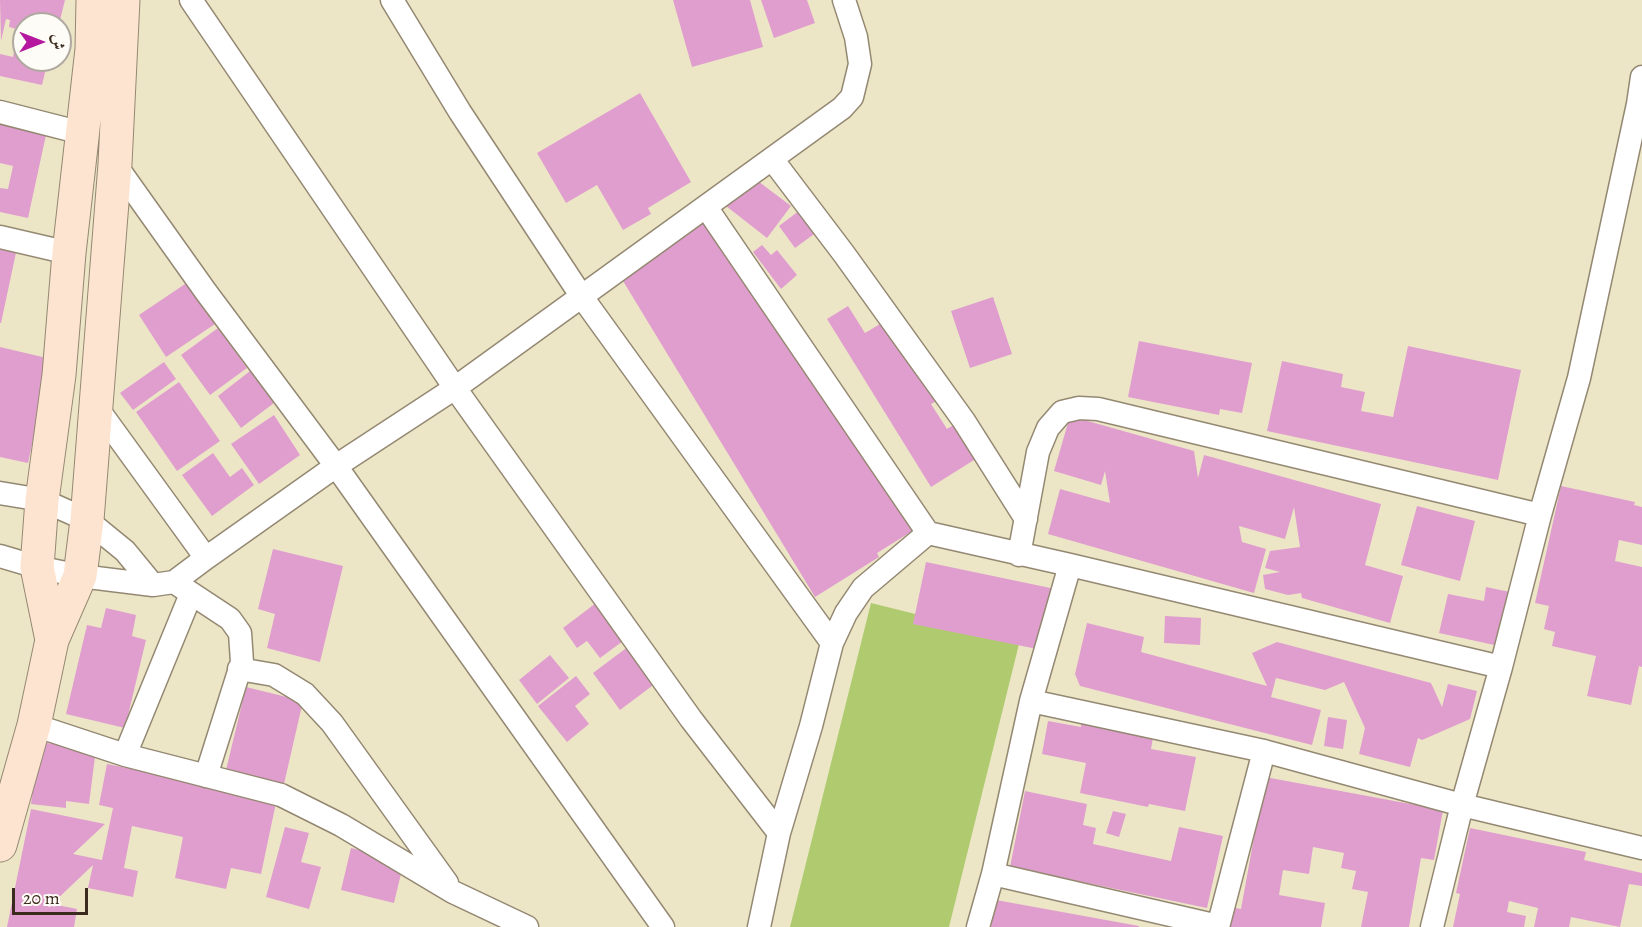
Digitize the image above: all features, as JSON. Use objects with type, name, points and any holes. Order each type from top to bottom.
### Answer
[{"type":"main road","points":[[52,640],[37,567],[42,500],[59,375],[69,254],[92,49],[93,0]]},
{"type":"main road","points":[[0,845],[5,801],[34,725],[52,640],[80,576],[87,520],[115,164],[123,0]]},
{"type":"street","points":[[191,0],[455,388],[691,719],[779,833]]},
{"type":"street","points":[[125,755],[173,587],[206,558],[336,466],[455,388],[842,108],[852,98],[857,81],[859,57],[856,37],[844,0]]},
{"type":"street","points":[[394,1],[460,112],[582,297],[832,643]]},
{"type":"street","points":[[1432,927],[1462,805],[1579,378],[1642,77]]},
{"type":"street","points":[[0,112],[82,133]]},
{"type":"street","points":[[772,159],[844,254],[964,421],[1026,519]]},
{"type":"street","points":[[115,164],[206,292],[336,466],[663,927]]},
{"type":"street","points":[[706,207],[928,533],[1501,667]]},
{"type":"street","points":[[0,237],[69,254]]},
{"type":"street","points":[[95,405],[206,558]]},
{"type":"street","points":[[1019,555],[1038,452],[1048,428],[1062,412],[1079,408],[1098,409],[1540,515]]},
{"type":"street","points":[[0,494],[42,500],[87,520],[173,587],[230,619],[240,633],[242,662],[206,776]]},
{"type":"street","points":[[759,927],[779,833],[811,726],[832,643],[846,613],[863,588],[928,533]]},
{"type":"street","points":[[0,556],[80,576],[173,587]]},
{"type":"street","points":[[978,927],[993,874],[1031,700],[1070,565]]},
{"type":"street","points":[[239,669],[274,675],[305,694],[332,723],[453,892]]},
{"type":"street","points":[[1031,700],[1264,751],[1462,805],[1642,848]]},
{"type":"street","points":[[34,725],[125,755],[281,795],[341,825],[453,892],[527,927]]},
{"type":"street","points":[[993,874],[1218,927],[1264,751]]},
{"type":"green space","points":[[871,603],[1020,640],[949,927],[790,927]]},
{"type":"building","points":[[0,0],[65,0],[62,12],[12,12],[12,28],[9,27],[10,20],[6,19],[1,41]]},
{"type":"building","points":[[673,0],[750,0],[763,47],[692,67]]},
{"type":"building","points":[[761,0],[807,0],[815,23],[774,38]]},
{"type":"building","points":[[0,54],[12,57],[12,72],[45,72],[42,85],[0,76]]},
{"type":"building","points":[[640,93],[691,182],[648,208],[651,214],[623,230],[597,185],[566,203],[537,153]]},
{"type":"building","points":[[0,107],[49,121],[28,218],[0,212],[0,188],[8,189],[13,166],[0,163]]},
{"type":"building","points":[[750,175],[791,206],[767,238],[726,206]]},
{"type":"building","points":[[804,207],[821,229],[795,248],[779,226]]},
{"type":"building","points":[[720,211],[914,530],[877,553],[879,557],[815,597],[620,276],[650,254]]},
{"type":"building","points":[[0,244],[17,248],[1,323],[0,323]]},
{"type":"building","points":[[762,245],[771,255],[777,250],[797,275],[781,289],[753,252]]},
{"type":"building","points":[[188,282],[215,324],[166,357],[139,315]]},
{"type":"building","points":[[993,297],[1012,354],[970,368],[951,311]]},
{"type":"building","points":[[848,306],[865,333],[890,318],[940,399],[931,404],[947,429],[960,421],[982,455],[931,487],[827,319]]},
{"type":"building","points":[[218,328],[247,368],[210,395],[181,355]]},
{"type":"building","points":[[1139,341],[1252,363],[1242,413],[1220,409],[1219,415],[1128,397]]},
{"type":"building","points":[[1408,346],[1521,370],[1498,480],[1267,431],[1282,361],[1343,374],[1341,387],[1365,392],[1361,411],[1393,417]]},
{"type":"building","points":[[0,347],[51,359],[28,463],[0,457]]},
{"type":"building","points":[[164,362],[176,379],[133,410],[120,393]]},
{"type":"building","points":[[250,371],[274,403],[241,428],[218,396]]},
{"type":"building","points":[[179,382],[220,441],[177,471],[136,412]]},
{"type":"building","points":[[274,415],[300,455],[259,484],[231,444]]},
{"type":"building","points":[[1070,416],[1194,451],[1198,478],[1204,455],[1381,504],[1365,565],[1403,576],[1390,623],[1302,598],[1301,593],[1288,595],[1265,589],[1263,575],[1280,572],[1265,568],[1270,551],[1300,547],[1294,507],[1285,539],[1239,526],[1242,542],[1266,549],[1254,593],[1048,534],[1060,489],[1110,503],[1105,471],[1101,485],[1054,471]]},
{"type":"building","points":[[213,453],[230,477],[242,468],[254,485],[212,516],[182,475]]},
{"type":"building","points":[[1561,486],[1635,502],[1634,505],[1642,507],[1642,545],[1619,540],[1615,561],[1642,567],[1642,667],[1639,666],[1631,705],[1587,696],[1596,656],[1552,646],[1555,632],[1544,629],[1549,606],[1535,603]]},
{"type":"building","points":[[1417,506],[1475,521],[1460,581],[1401,565]]},
{"type":"building","points":[[273,549],[343,566],[320,662],[267,648],[275,614],[258,609]]},
{"type":"building","points":[[926,562],[1060,590],[1047,651],[913,624]]},
{"type":"building","points":[[1486,587],[1510,592],[1499,646],[1439,633],[1448,594],[1484,601]]},
{"type":"building","points":[[596,603],[623,641],[600,658],[587,641],[577,648],[563,628]]},
{"type":"building","points":[[106,608],[136,615],[132,636],[146,640],[125,728],[66,714],[87,625],[101,628]]},
{"type":"building","points":[[1165,616],[1201,618],[1200,645],[1164,643]]},
{"type":"building","points":[[1087,623],[1144,637],[1141,652],[1267,686],[1252,653],[1277,642],[1431,683],[1442,707],[1448,684],[1477,691],[1470,719],[1422,740],[1418,738],[1410,767],[1359,754],[1365,728],[1344,682],[1325,690],[1276,678],[1271,697],[1321,710],[1312,745],[1080,686],[1075,674]]},
{"type":"building","points":[[629,646],[656,683],[620,710],[593,673]]},
{"type":"building","points":[[550,655],[569,678],[537,704],[519,680]]},
{"type":"building","points":[[576,676],[590,694],[575,706],[589,724],[567,742],[538,706]]},
{"type":"building","points":[[246,687],[303,701],[284,784],[226,770]]},
{"type":"building","points":[[1328,717],[1347,720],[1343,749],[1324,746]]},
{"type":"building","points":[[1048,721],[1081,727],[1081,724],[1153,738],[1151,749],[1196,757],[1185,811],[1149,804],[1148,807],[1080,793],[1086,763],[1042,754]]},
{"type":"building","points":[[39,742],[96,749],[89,804],[66,801],[66,808],[31,804]]},
{"type":"building","points":[[107,764],[277,798],[261,874],[231,868],[226,889],[175,878],[183,837],[132,826],[124,868],[138,871],[133,897],[88,888],[93,865],[52,904],[77,909],[74,927],[7,927],[31,809],[105,824],[73,854],[102,860],[113,808],[99,805]]},
{"type":"building","points":[[1265,777],[1443,810],[1434,860],[1421,858],[1409,927],[1361,927],[1368,892],[1352,889],[1356,871],[1341,868],[1344,853],[1313,847],[1309,874],[1283,870],[1279,895],[1325,903],[1321,927],[1226,927],[1230,907],[1241,909]]},
{"type":"building","points":[[1025,791],[1087,804],[1083,825],[1096,828],[1093,844],[1171,861],[1179,827],[1223,836],[1207,908],[1010,867]]},
{"type":"building","points":[[1113,811],[1126,814],[1119,837],[1106,833]]},
{"type":"building","points":[[285,827],[309,833],[301,862],[321,867],[309,909],[266,897]]},
{"type":"building","points":[[1470,828],[1586,852],[1584,860],[1642,873],[1642,886],[1629,884],[1620,927],[1571,917],[1569,927],[1534,927],[1538,908],[1509,901],[1507,912],[1526,916],[1524,927],[1453,927],[1460,894],[1456,893]]},
{"type":"building","points":[[351,848],[404,861],[394,903],[341,890]]},
{"type":"building","points":[[996,900],[1139,926],[1139,927],[991,927]]}]
